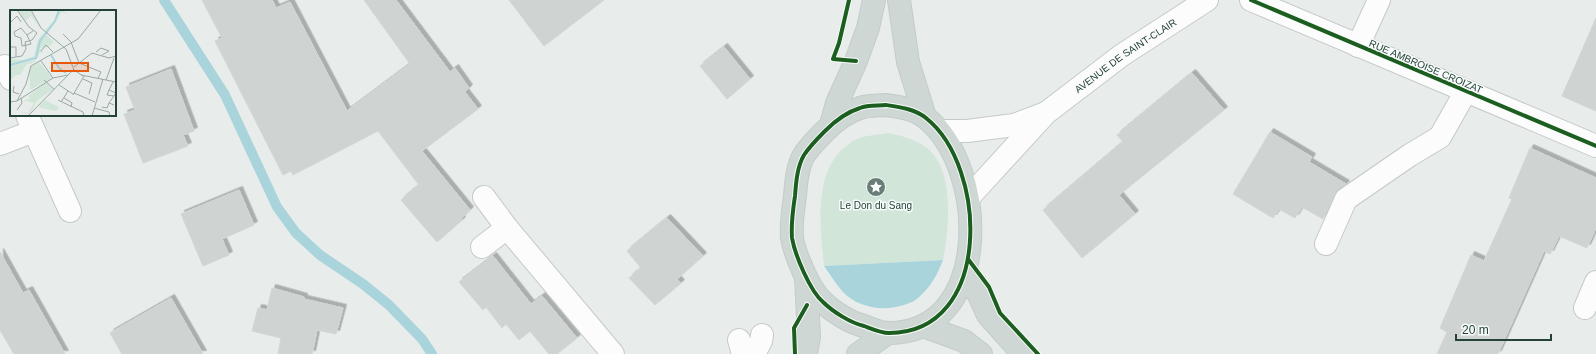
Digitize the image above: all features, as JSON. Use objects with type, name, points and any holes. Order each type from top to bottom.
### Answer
[{"type":"main road","points":[[832,125],[837,103],[856,61],[868,28],[874,0]]},
{"type":"main road","points":[[899,0],[908,62],[932,124],[954,155],[969,197],[971,235],[964,276],[951,303],[940,316],[923,326],[908,332],[888,333],[853,323],[822,302],[806,276],[798,259],[792,238],[793,208],[796,180],[803,157],[815,141],[832,125],[847,113],[861,108],[886,105],[906,108],[932,124]]},
{"type":"main road","points":[[806,276],[809,337],[806,354]]},
{"type":"main road","points":[[964,276],[978,294],[988,315],[1023,354]]},
{"type":"main road","points":[[923,326],[964,341],[981,354]]},
{"type":"main road","points":[[858,354],[888,333]]},
{"type":"street","name":"AVENUE DE SAINT-CLAIR","points":[[969,197],[1046,113],[1122,55],[1207,0]]},
{"type":"street","name":"RUE AMBROISE CROIZAT","points":[[1251,0],[1596,146]]},
{"type":"street","points":[[1358,46],[1379,0]]},
{"type":"street","points":[[1326,244],[1346,199],[1410,155],[1440,137],[1466,91]]},
{"type":"street","name":"AVENUE DE SAINT-CLAIR","points":[[932,124],[967,131],[1014,125],[1046,113]]},
{"type":"street","points":[[0,144],[30,123],[70,211]]},
{"type":"street","points":[[484,197],[507,228],[613,354]]},
{"type":"street","points":[[482,247],[507,228]]},
{"type":"street","points":[[1585,308],[1596,282]]},
{"type":"green space","points":[[888,133],[909,138],[928,149],[937,159],[943,171],[948,202],[948,217],[943,260],[824,266],[820,219],[823,186],[828,171],[835,158],[852,141],[867,136]]},
{"type":"water","points":[[943,260],[927,290],[914,301],[890,308],[873,307],[856,302],[839,288],[824,266]]},
{"type":"building","points":[[202,0],[272,0],[276,8],[290,2],[347,111],[410,64],[364,0],[396,0],[450,72],[455,68],[469,88],[465,92],[478,109],[422,151],[470,210],[461,219],[462,220],[437,242],[401,200],[419,185],[378,131],[293,175],[291,171],[283,175],[215,41],[222,38]]},
{"type":"building","points":[[509,0],[604,0],[544,46]]},
{"type":"building","points":[[1596,18],[1596,111],[1562,96]]},
{"type":"building","points":[[724,47],[750,79],[727,99],[700,66]]},
{"type":"building","points":[[171,69],[194,131],[183,135],[188,146],[143,163],[124,114],[135,110],[126,87]]},
{"type":"building","points":[[1192,73],[1224,110],[1119,195],[1135,214],[1082,258],[1043,210],[1123,142],[1117,135]]},
{"type":"building","points":[[1270,132],[1312,157],[1309,162],[1346,184],[1335,194],[1323,219],[1302,207],[1295,218],[1279,209],[1273,218],[1233,194]]},
{"type":"building","points":[[1530,148],[1596,178],[1596,228],[1587,248],[1559,236],[1550,254],[1544,251],[1498,354],[1437,354],[1447,332],[1440,328],[1471,255],[1484,261],[1512,199],[1509,198]]},
{"type":"building","points":[[239,190],[254,225],[222,239],[229,255],[203,266],[181,214]]},
{"type":"building","points":[[667,218],[703,256],[677,279],[681,283],[655,305],[629,278],[641,268],[627,251]]},
{"type":"building","points":[[0,252],[23,293],[29,290],[65,354],[14,354],[0,330]]},
{"type":"building","points":[[493,256],[531,304],[542,296],[577,338],[557,354],[549,354],[530,331],[519,340],[506,324],[502,328],[486,307],[483,310],[459,282]]},
{"type":"building","points":[[272,288],[304,297],[304,299],[343,308],[336,334],[317,330],[312,354],[278,354],[281,338],[252,331],[258,308],[267,310]]},
{"type":"building","points":[[171,298],[203,354],[122,354],[110,333]]},
{"type":"waterway","points":[[164,0],[225,95],[277,207],[296,233],[320,255],[363,284],[389,305],[422,339],[432,354]]},
{"type":"cycle path","points":[[849,0],[839,43],[833,59],[856,61]]},
{"type":"cycle path","points":[[1251,0],[1596,146]]},
{"type":"cycle path","points":[[886,105],[917,112],[926,118],[946,141],[961,172],[969,208],[970,244],[963,278],[947,306],[923,326],[889,333],[876,331],[848,320],[827,306],[818,297],[808,281],[800,263],[792,238],[792,217],[797,175],[806,152],[829,127],[846,114],[863,107],[886,105]]},
{"type":"cycle path","points":[[968,259],[989,287],[1000,313],[1038,354]]},
{"type":"cycle path","points":[[795,354],[794,328],[807,305]]},
{"type":"place","name":"Le Don du Sang","points":[[876,187]]}]
